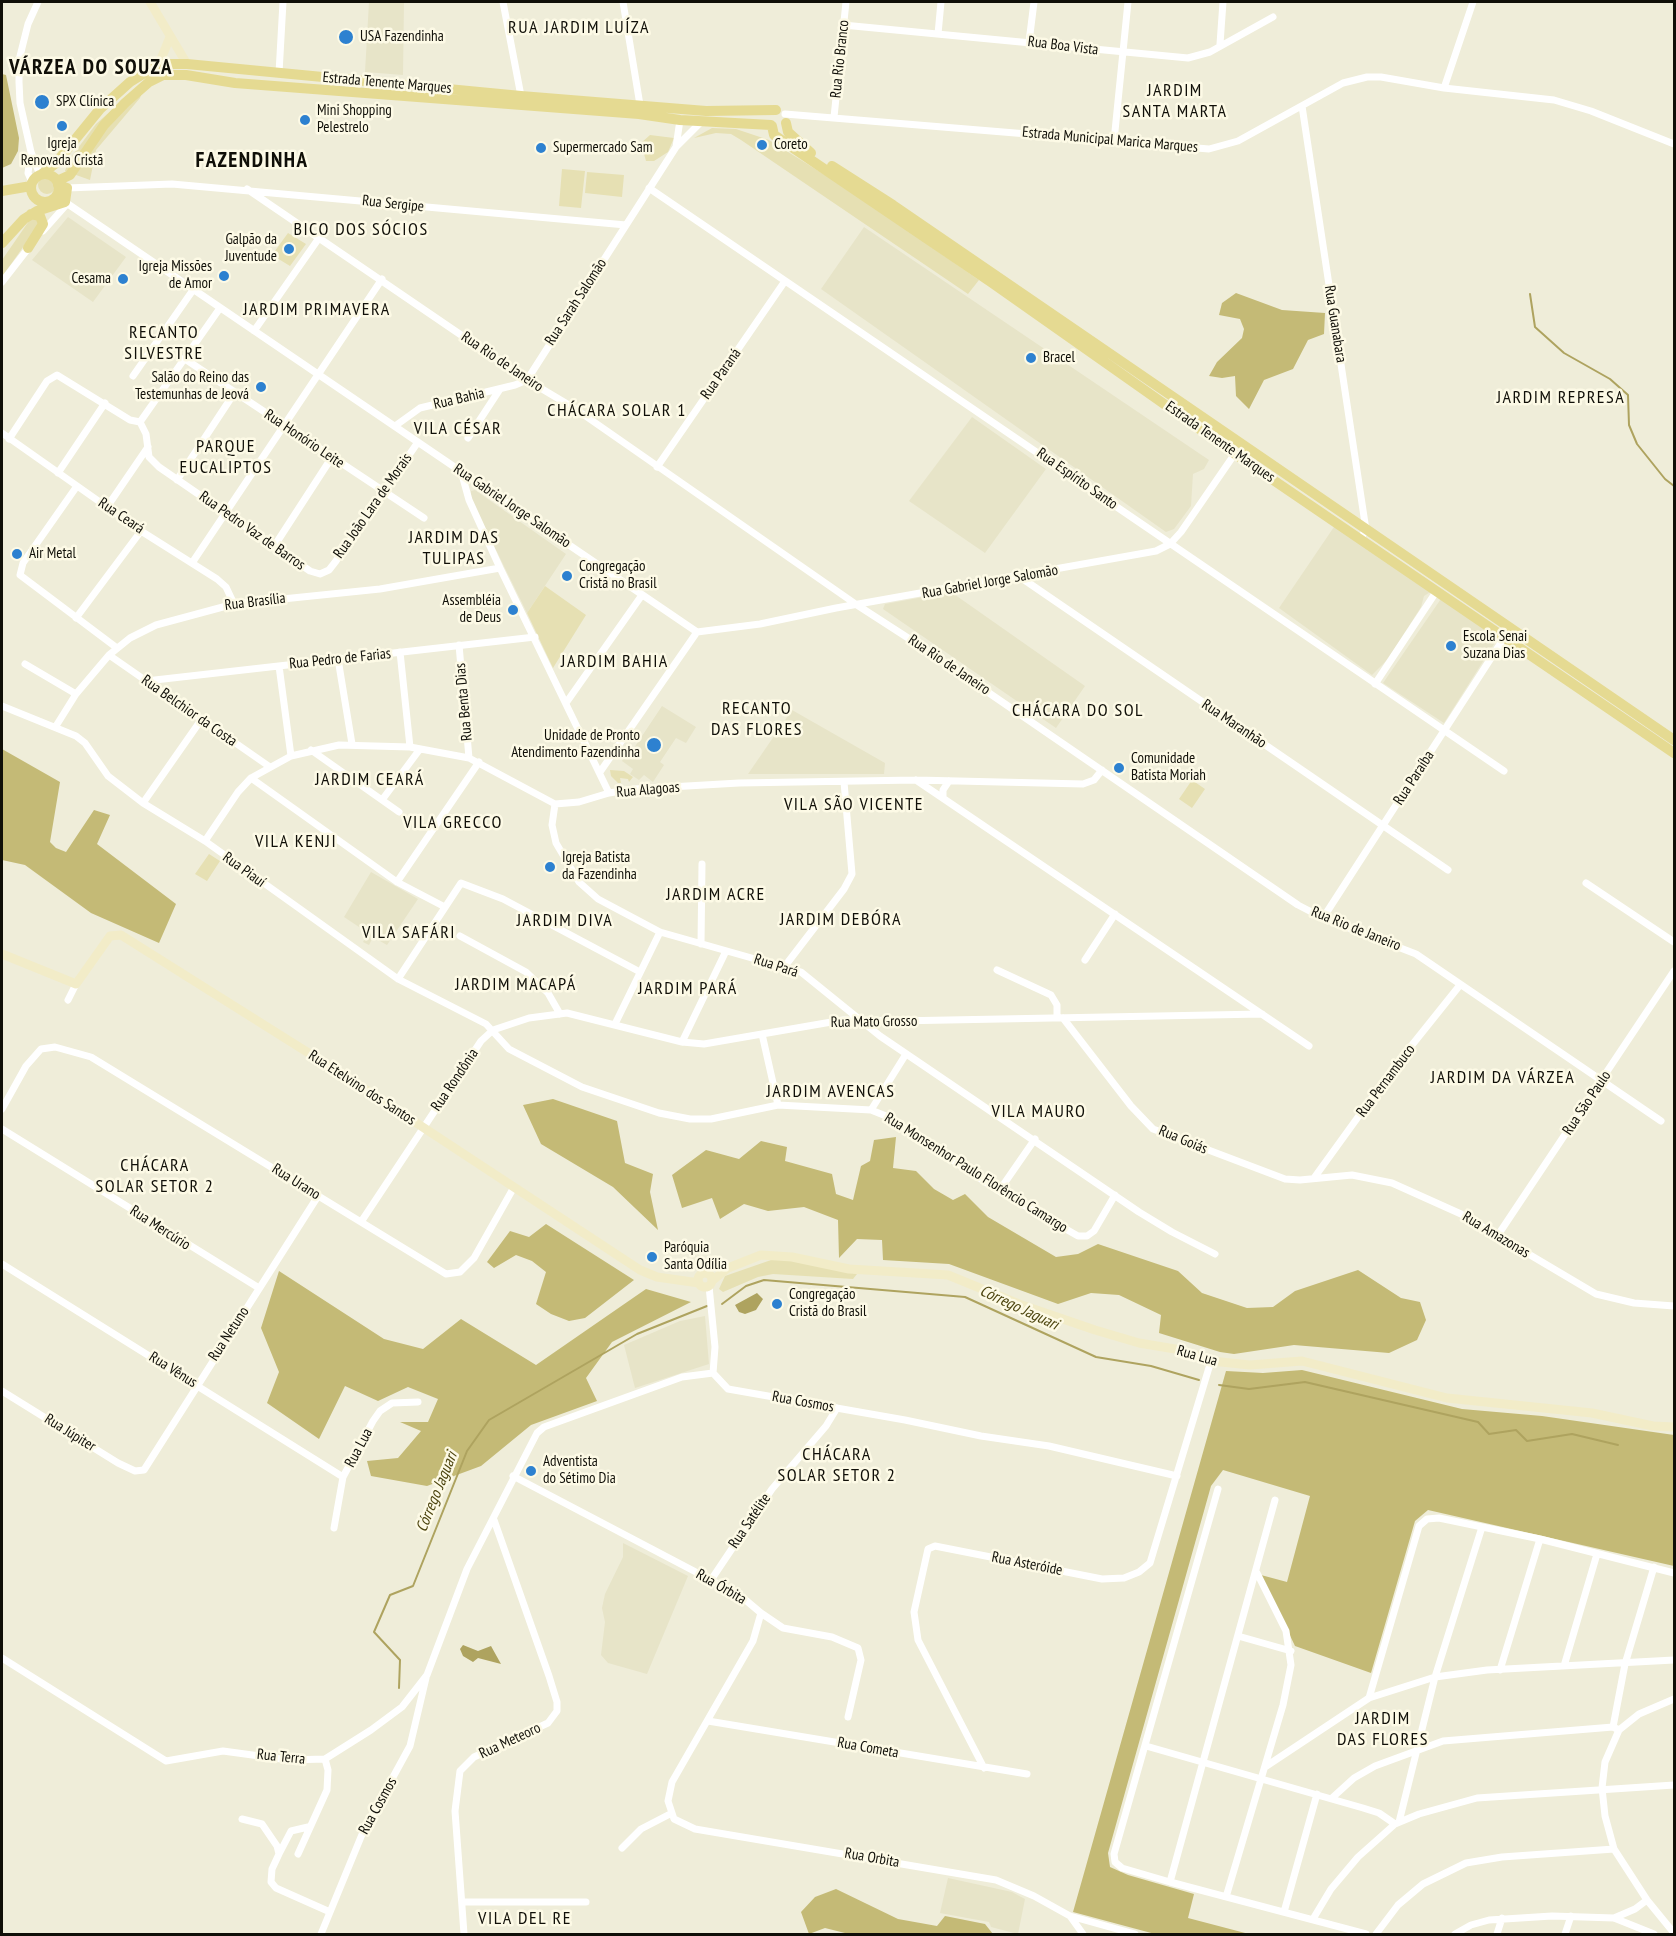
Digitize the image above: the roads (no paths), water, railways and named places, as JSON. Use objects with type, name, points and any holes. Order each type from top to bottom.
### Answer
[{"type":"main road","name":"Estrada Tenente Marques","points":[[159,64],[187,64],[521,96],[783,117],[788,132],[811,153],[910,216],[1238,449]]},
{"type":"main road","points":[[36,179],[56,163],[109,101],[130,82],[159,64]]},
{"type":"main road","name":"Estrada Tenente Marques","points":[[48,204],[104,125],[149,82],[163,75],[186,75],[255,85],[771,126],[774,135],[1363,535],[1674,740]]},
{"type":"main road","points":[[681,120],[685,111],[706,111]]},
{"type":"main road","points":[[769,117],[783,117],[779,128],[771,126],[769,117]]},
{"type":"main road","points":[[2,191],[50,175],[61,185],[66,203],[48,204],[31,214],[13,228],[2,243]]},
{"type":"main road","points":[[36,179],[36,198],[48,204]]},
{"type":"main road","points":[[28,248],[43,222],[39,215],[31,214]]},
{"type":"main road","name":"Estrada Tenente Marques","points":[[1363,535],[1436,592],[1674,753]]},
{"type":"street","points":[[36,179],[20,103],[19,60],[28,24],[38,2]]},
{"type":"street","points":[[150,2],[187,64]]},
{"type":"street","points":[[279,73],[283,2]]},
{"type":"street","points":[[502,2],[521,96]]},
{"type":"street","points":[[622,2],[640,105]]},
{"type":"street","name":"Rua Rio Branco","points":[[834,117],[846,2]]},
{"type":"street","points":[[938,34],[941,2]]},
{"type":"street","points":[[1029,42],[1034,2]]},
{"type":"street","points":[[1114,141],[1128,2]]},
{"type":"street","points":[[1220,44],[1223,2]]},
{"type":"street","points":[[1444,88],[1473,2]]},
{"type":"street","name":"Rua Boa Vista","points":[[843,25],[1188,58],[1204,55],[1220,44],[1273,17]]},
{"type":"street","points":[[159,64],[170,37]]},
{"type":"street","name":"Estrada Municipal Marica Marques","points":[[783,117],[807,115],[834,117],[1209,149],[1238,141],[1343,83],[1367,76],[1444,88],[1540,98],[1569,104],[1674,144]]},
{"type":"street","name":"Rua Guanabara","points":[[1302,106],[1363,535]]},
{"type":"street","points":[[676,147],[681,120]]},
{"type":"street","points":[[626,225],[676,147],[701,122]]},
{"type":"street","name":"Rua Sergipe","points":[[61,185],[151,184],[247,189],[626,225]]},
{"type":"street","name":"Rua Espírito Santo","points":[[649,188],[1504,771]]},
{"type":"street","name":"Rua Rio de Janeiro","points":[[247,189],[527,380],[574,408],[857,605],[1298,905],[1323,918],[1404,948],[1661,1121]]},
{"type":"street","points":[[2,282],[66,203]]},
{"type":"street","name":"Rua Gabriel Jorge Salomão","points":[[66,203],[697,632],[760,624],[1139,555],[1170,544]]},
{"type":"street","name":"Rua Sarah Salomão","points":[[527,380],[626,225]]},
{"type":"street","points":[[254,331],[319,238]]},
{"type":"street","points":[[192,563],[382,279]]},
{"type":"street","name":"Rua Paraná","points":[[657,467],[785,281]]},
{"type":"street","points":[[133,376],[193,290]]},
{"type":"street","points":[[9,439],[47,381],[57,375],[130,420],[140,422],[220,308]]},
{"type":"street","name":"Rua Honório Leite","points":[[185,359],[424,518]]},
{"type":"street","name":"Rua Bahia","points":[[395,426],[420,408],[500,389],[527,380]]},
{"type":"street","points":[[468,438],[500,389]]},
{"type":"street","points":[[177,480],[235,392]]},
{"type":"street","points":[[57,473],[105,404]]},
{"type":"street","name":"Rua Pedro Vaz de Barros","points":[[140,422],[154,463],[315,574],[329,570]]},
{"type":"street","name":"Rua Ceará","points":[[2,433],[141,531],[222,583],[234,604]]},
{"type":"street","name":"Rua João Lara de Morais","points":[[329,570],[418,442]]},
{"type":"street","points":[[106,507],[148,447]]},
{"type":"street","points":[[1170,544],[1238,449]]},
{"type":"street","points":[[275,545],[332,458]]},
{"type":"street","points":[[461,471],[469,500],[500,568],[609,793]]},
{"type":"street","points":[[77,486],[20,567],[20,575],[22,579],[117,648]]},
{"type":"street","points":[[76,618],[141,531]]},
{"type":"street","name":"Rua Brasília","points":[[56,726],[76,694],[109,655],[156,624],[234,604],[388,588],[500,568]]},
{"type":"street","name":"Rua Maranhão","points":[[1020,577],[1448,870]]},
{"type":"street","points":[[1375,684],[1436,592]]},
{"type":"street","points":[[566,704],[642,595]]},
{"type":"street","points":[[600,772],[697,632]]},
{"type":"street","name":"Rua Pedro de Farias","points":[[146,681],[535,637]]},
{"type":"street","name":"Rua Paraíba","points":[[1323,918],[1504,638]]},
{"type":"street","name":"Rua Benta Dias","points":[[459,645],[469,758]]},
{"type":"street","points":[[400,652],[410,747]]},
{"type":"street","name":"Rua Belchior da Costa","points":[[109,655],[270,766]]},
{"type":"street","points":[[338,659],[352,744]]},
{"type":"street","points":[[25,664],[76,694]]},
{"type":"street","points":[[279,666],[291,756]]},
{"type":"street","name":"Rua Piauí","points":[[2,706],[56,726],[85,743],[108,776],[143,803],[205,841],[398,979],[458,1008],[493,1030]]},
{"type":"street","points":[[143,803],[201,720]]},
{"type":"street","points":[[205,841],[238,792],[251,778],[291,756],[311,750],[352,744],[410,747],[469,758],[555,804]]},
{"type":"street","points":[[382,800],[420,749]]},
{"type":"street","points":[[311,750],[399,812]]},
{"type":"street","points":[[397,882],[479,762]]},
{"type":"street","name":"Rua Alagoas","points":[[555,804],[579,802],[609,793],[739,783],[916,780],[1083,784],[1094,780],[1102,770]]},
{"type":"street","points":[[251,778],[397,882],[443,906]]},
{"type":"street","points":[[916,780],[1309,1046]]},
{"type":"street","points":[[943,797],[943,790],[949,781]]},
{"type":"street","points":[[785,966],[850,879],[853,864],[844,782]]},
{"type":"street","name":"Rua Pará","points":[[555,804],[552,833],[579,882],[598,899],[660,932],[785,966],[805,975],[857,1020],[906,1054],[1035,1139],[1114,1195],[1172,1232],[1215,1254]]},
{"type":"street","points":[[701,944],[702,864]]},
{"type":"street","points":[[398,979],[443,906],[461,883],[503,899],[640,972]]},
{"type":"street","points":[[1586,883],[1674,942]]},
{"type":"street","points":[[1085,960],[1114,914]]},
{"type":"street","points":[[615,1024],[660,932]]},
{"type":"street","name":"Rua Etelvino dos Santos","points":[[68,1000],[76,984],[110,936],[121,935],[424,1128],[640,1270],[657,1277],[680,1279],[686,1276],[706,1279]]},
{"type":"street","points":[[460,936],[526,972],[548,993],[560,1014]]},
{"type":"street","points":[[682,1042],[726,951]]},
{"type":"street","points":[[2,954],[76,984]]},
{"type":"street","points":[[997,970],[1047,992],[1055,1001],[1060,1018]]},
{"type":"street","name":"Rua São Paulo","points":[[1498,1235],[1674,971]]},
{"type":"street","name":"Rua Pernambuco","points":[[1314,1178],[1392,1070],[1460,986]]},
{"type":"street","name":"Rua Mato Grosso","points":[[493,1030],[529,1018],[560,1014],[615,1024],[682,1042],[705,1044],[824,1022],[857,1020],[1262,1014]]},
{"type":"street","name":"Rua Goiás","points":[[1060,1018],[1131,1106],[1153,1129],[1278,1177],[1294,1180],[1314,1178]]},
{"type":"street","name":"Rua Monsenhor Paulo Florêncio Camargo","points":[[493,1030],[498,1039],[509,1049],[550,1072],[602,1095],[659,1113],[711,1119],[778,1105],[871,1110],[895,1122],[999,1191],[1078,1236],[1087,1236],[1097,1228],[1114,1195]]},
{"type":"street","name":"Rua Rondônia","points":[[361,1222],[481,1041],[493,1030]]},
{"type":"street","points":[[762,1034],[778,1105]]},
{"type":"street","name":"Rua Urano","points":[[2,1108],[26,1066],[41,1049],[55,1047],[91,1057],[435,1269],[453,1274],[466,1268],[474,1258],[514,1187]]},
{"type":"street","points":[[871,1110],[906,1054]]},
{"type":"street","name":"Rua Mercúrio","points":[[2,1129],[259,1288]]},
{"type":"street","points":[[999,1191],[1035,1139]]},
{"type":"street","name":"Rua Amazonas","points":[[1314,1178],[1352,1175],[1382,1179],[1437,1202],[1498,1235],[1596,1294],[1634,1303],[1674,1306]]},
{"type":"street","name":"Rua Netuno","points":[[140,1471],[149,1466],[196,1385],[318,1196]]},
{"type":"street","name":"Rua Lua","points":[[706,1279],[761,1255],[777,1255],[849,1269],[948,1275],[1086,1327],[1139,1343],[1181,1350],[1211,1361],[1250,1365],[1302,1361],[1447,1398],[1592,1413],[1653,1426],[1674,1427]]},
{"type":"street","name":"Rua Vênus","points":[[2,1264],[344,1477]]},
{"type":"street","points":[[494,1520],[531,1441],[544,1427],[682,1377],[713,1373],[716,1347],[706,1279]]},
{"type":"street","name":"Rua Asteróide","points":[[984,1768],[918,1640],[914,1612],[928,1549],[935,1546],[1102,1579],[1124,1578],[1139,1572],[1150,1563],[1211,1361]]},
{"type":"street","name":"Rua Cosmos","points":[[713,1373],[728,1389],[981,1437],[1049,1446],[1178,1476]]},
{"type":"street","name":"Rua Júpiter","points":[[2,1391],[118,1463],[140,1471]]},
{"type":"street","name":"Rua Lua","points":[[334,1528],[344,1477],[380,1411],[392,1403],[418,1402]]},
{"type":"street","name":"Rua Satélite","points":[[711,1580],[772,1489],[826,1426],[837,1408]]},
{"type":"street","name":"Rua Órbita","points":[[513,1476],[742,1597],[760,1613],[753,1641],[672,1782],[668,1801],[670,1814]]},
{"type":"street","points":[[1218,1489],[1114,1858],[1122,1868],[1366,1935]]},
{"type":"street","points":[[1170,1882],[1257,1573],[1275,1500]]},
{"type":"street","points":[[1368,1698],[1421,1523],[1431,1518],[1540,1539],[1674,1573]]},
{"type":"street","name":"Rua Terra","points":[[2,1658],[77,1702],[166,1761],[224,1751],[289,1760],[325,1759],[372,1730],[402,1707],[427,1676],[467,1569],[494,1520]]},
{"type":"street","name":"Rua Meteoro","points":[[464,1935],[455,1811],[460,1771],[474,1757],[548,1723],[557,1711],[557,1702],[549,1676],[494,1520]]},
{"type":"street","points":[[1397,1823],[1436,1677],[1482,1527]]},
{"type":"street","points":[[1500,1670],[1540,1539]]},
{"type":"street","points":[[1564,1666],[1598,1554]]},
{"type":"street","points":[[1654,1567],[1625,1664],[1616,1728],[1605,1762],[1602,1788],[1605,1816],[1614,1849],[1647,1900],[1674,1933]]},
{"type":"street","points":[[1226,1897],[1265,1767],[1291,1665],[1291,1651],[1286,1631],[1257,1573]]},
{"type":"street","points":[[760,1613],[783,1628],[832,1637],[858,1648],[861,1660],[848,1717]]},
{"type":"street","points":[[1238,1636],[1291,1651]]},
{"type":"street","points":[[1265,1767],[1368,1698],[1436,1677],[1500,1670],[1674,1660]]},
{"type":"street","name":"Rua Cosmos","points":[[321,1935],[363,1832],[410,1746],[427,1676]]},
{"type":"street","points":[[1332,1798],[1354,1778],[1375,1766],[1418,1748],[1460,1738],[1616,1728],[1674,1699]]},
{"type":"street","name":"Rua Cometa","points":[[708,1721],[1027,1774]]},
{"type":"street","points":[[1146,1746],[1332,1798],[1378,1813],[1397,1823]]},
{"type":"street","points":[[298,1854],[308,1827],[327,1790],[328,1770],[325,1759]]},
{"type":"street","points":[[1313,1919],[1331,1889],[1358,1857],[1397,1823],[1454,1803],[1478,1798],[1674,1785]]},
{"type":"street","points":[[1284,1912],[1317,1794]]},
{"type":"street","points":[[622,1848],[641,1829],[670,1814]]},
{"type":"street","name":"Rua Orbita","points":[[670,1814],[682,1825],[695,1829],[996,1880],[1034,1896],[1070,1916]]},
{"type":"street","points":[[242,1819],[255,1821],[267,1828],[279,1854]]},
{"type":"street","points":[[308,1827],[291,1832],[272,1869],[271,1882],[276,1888],[330,1912]]},
{"type":"street","points":[[1376,1935],[1398,1905],[1423,1884],[1466,1863],[1502,1857],[1614,1849]]},
{"type":"street","points":[[1614,1918],[1635,1909],[1647,1900]]},
{"type":"street","points":[[462,1902],[586,1902]]},
{"type":"street","points":[[1070,1916],[1083,1935]]},
{"type":"street","points":[[1070,1916],[1135,1935]]},
{"type":"street","points":[[1565,1935],[1571,1916]]},
{"type":"street","points":[[1455,1935],[1471,1925],[1502,1918],[1571,1916],[1614,1918],[1654,1935]]},
{"type":"street","points":[[1497,1935],[1502,1918]]},
{"type":"waterway","points":[[1530,294],[1535,327],[1564,353],[1610,379],[1628,395],[1629,425],[1637,444],[1665,479],[1674,486]]},
{"type":"waterway","name":"Córrego Jaguari","points":[[722,1304],[746,1286],[764,1280],[965,1297],[1096,1357],[1151,1366],[1199,1380]]},
{"type":"waterway","name":"Córrego Jaguari","points":[[399,1688],[400,1660],[374,1632],[390,1595],[413,1586],[467,1451],[489,1420],[637,1334],[707,1306]]},
{"type":"waterway","points":[[1219,1385],[1249,1389],[1305,1382],[1478,1422],[1489,1434],[1516,1430],[1527,1441],[1572,1434],[1618,1445]]},
{"type":"place","name":"USA Fazendinha","points":[[346,37]]},
{"type":"place","name":"SPX Clínica","points":[[42,102]]},
{"type":"place","name":"Mini Shopping Pelestrelo","points":[[305,120]]},
{"type":"place","name":"Igreja Renovada Cristã","points":[[62,126]]},
{"type":"place","name":"Coreto","points":[[762,145]]},
{"type":"place","name":"Supermercado Sam","points":[[541,148]]},
{"type":"place","name":"Galpão da Juventude","points":[[289,249]]},
{"type":"place","name":"Igreja Missões de Amor","points":[[224,276]]},
{"type":"place","name":"Cesama","points":[[123,279]]},
{"type":"place","name":"Bracel","points":[[1031,358]]},
{"type":"place","name":"Salão do Reino das Testemunhas de Jeová","points":[[261,387]]},
{"type":"place","name":"Air Metal","points":[[17,554]]},
{"type":"place","name":"Congregação Cristã no Brasil","points":[[567,576]]},
{"type":"place","name":"Assembléia de Deus","points":[[513,610]]},
{"type":"place","name":"Escola Senai Suzana Dias","points":[[1451,646]]},
{"type":"place","name":"Unidade de Pronto Atendimento Fazendinha","points":[[654,745]]},
{"type":"place","name":"Comunidade Batista Moriah","points":[[1119,768]]},
{"type":"place","name":"Igreja Batista da Fazendinha","points":[[550,867]]},
{"type":"place","name":"Paróquia Santa Odília","points":[[652,1257]]},
{"type":"place","name":"Congregação Cristã do Brasil","points":[[777,1304]]},
{"type":"place","name":"Adventista do Sétimo Dia","points":[[531,1471]]},
{"type":"district","name":"RUA JARDIM LUÍZA","points":[[579,28]]},
{"type":"district","name":"VÁRZEA DO SOUZA","points":[[91,68]]},
{"type":"district","name":"JARDIM SANTA MARTA","points":[[1175,101]]},
{"type":"district","name":"FAZENDINHA","points":[[252,161]]},
{"type":"district","name":"BICO DOS SÓCIOS","points":[[361,230]]},
{"type":"district","name":"JARDIM PRIMAVERA","points":[[317,310]]},
{"type":"district","name":"RECANTO SILVESTRE","points":[[164,343]]},
{"type":"district","name":"JARDIM REPRESA","points":[[1561,398]]},
{"type":"district","name":"CHÁCARA SOLAR 1","points":[[617,411]]},
{"type":"district","name":"VILA CÉSAR","points":[[458,429]]},
{"type":"district","name":"PARQUE EUCALIPTOS","points":[[226,457]]},
{"type":"district","name":"JARDIM DAS TULIPAS","points":[[454,548]]},
{"type":"district","name":"JARDIM BAHIA","points":[[615,662]]},
{"type":"district","name":"CHÁCARA DO SOL","points":[[1078,711]]},
{"type":"district","name":"RECANTO DAS FLORES","points":[[757,719]]},
{"type":"district","name":"JARDIM CEARÁ","points":[[370,780]]},
{"type":"district","name":"VILA SÃO VICENTE","points":[[854,805]]},
{"type":"district","name":"VILA GRECCO","points":[[453,823]]},
{"type":"district","name":"VILA KENJI","points":[[296,842]]},
{"type":"district","name":"JARDIM ACRE","points":[[716,895]]},
{"type":"district","name":"JARDIM DEBÓRA","points":[[841,920]]},
{"type":"district","name":"JARDIM DIVA","points":[[565,921]]},
{"type":"district","name":"VILA SAFÁRI","points":[[409,933]]},
{"type":"district","name":"JARDIM MACAPÁ","points":[[516,985]]},
{"type":"district","name":"JARDIM PARÁ","points":[[688,989]]},
{"type":"district","name":"JARDIM DA VÁRZEA","points":[[1503,1078]]},
{"type":"district","name":"JARDIM AVENCAS","points":[[831,1092]]},
{"type":"district","name":"VILA MAURO","points":[[1039,1112]]},
{"type":"district","name":"CHÁCARA SOLAR SETOR 2","points":[[155,1176]]},
{"type":"district","name":"CHÁCARA SOLAR SETOR 2","points":[[837,1465]]},
{"type":"district","name":"JARDIM DAS FLORES","points":[[1383,1729]]},
{"type":"district","name":"VILA DEL RE","points":[[525,1919]]}]
